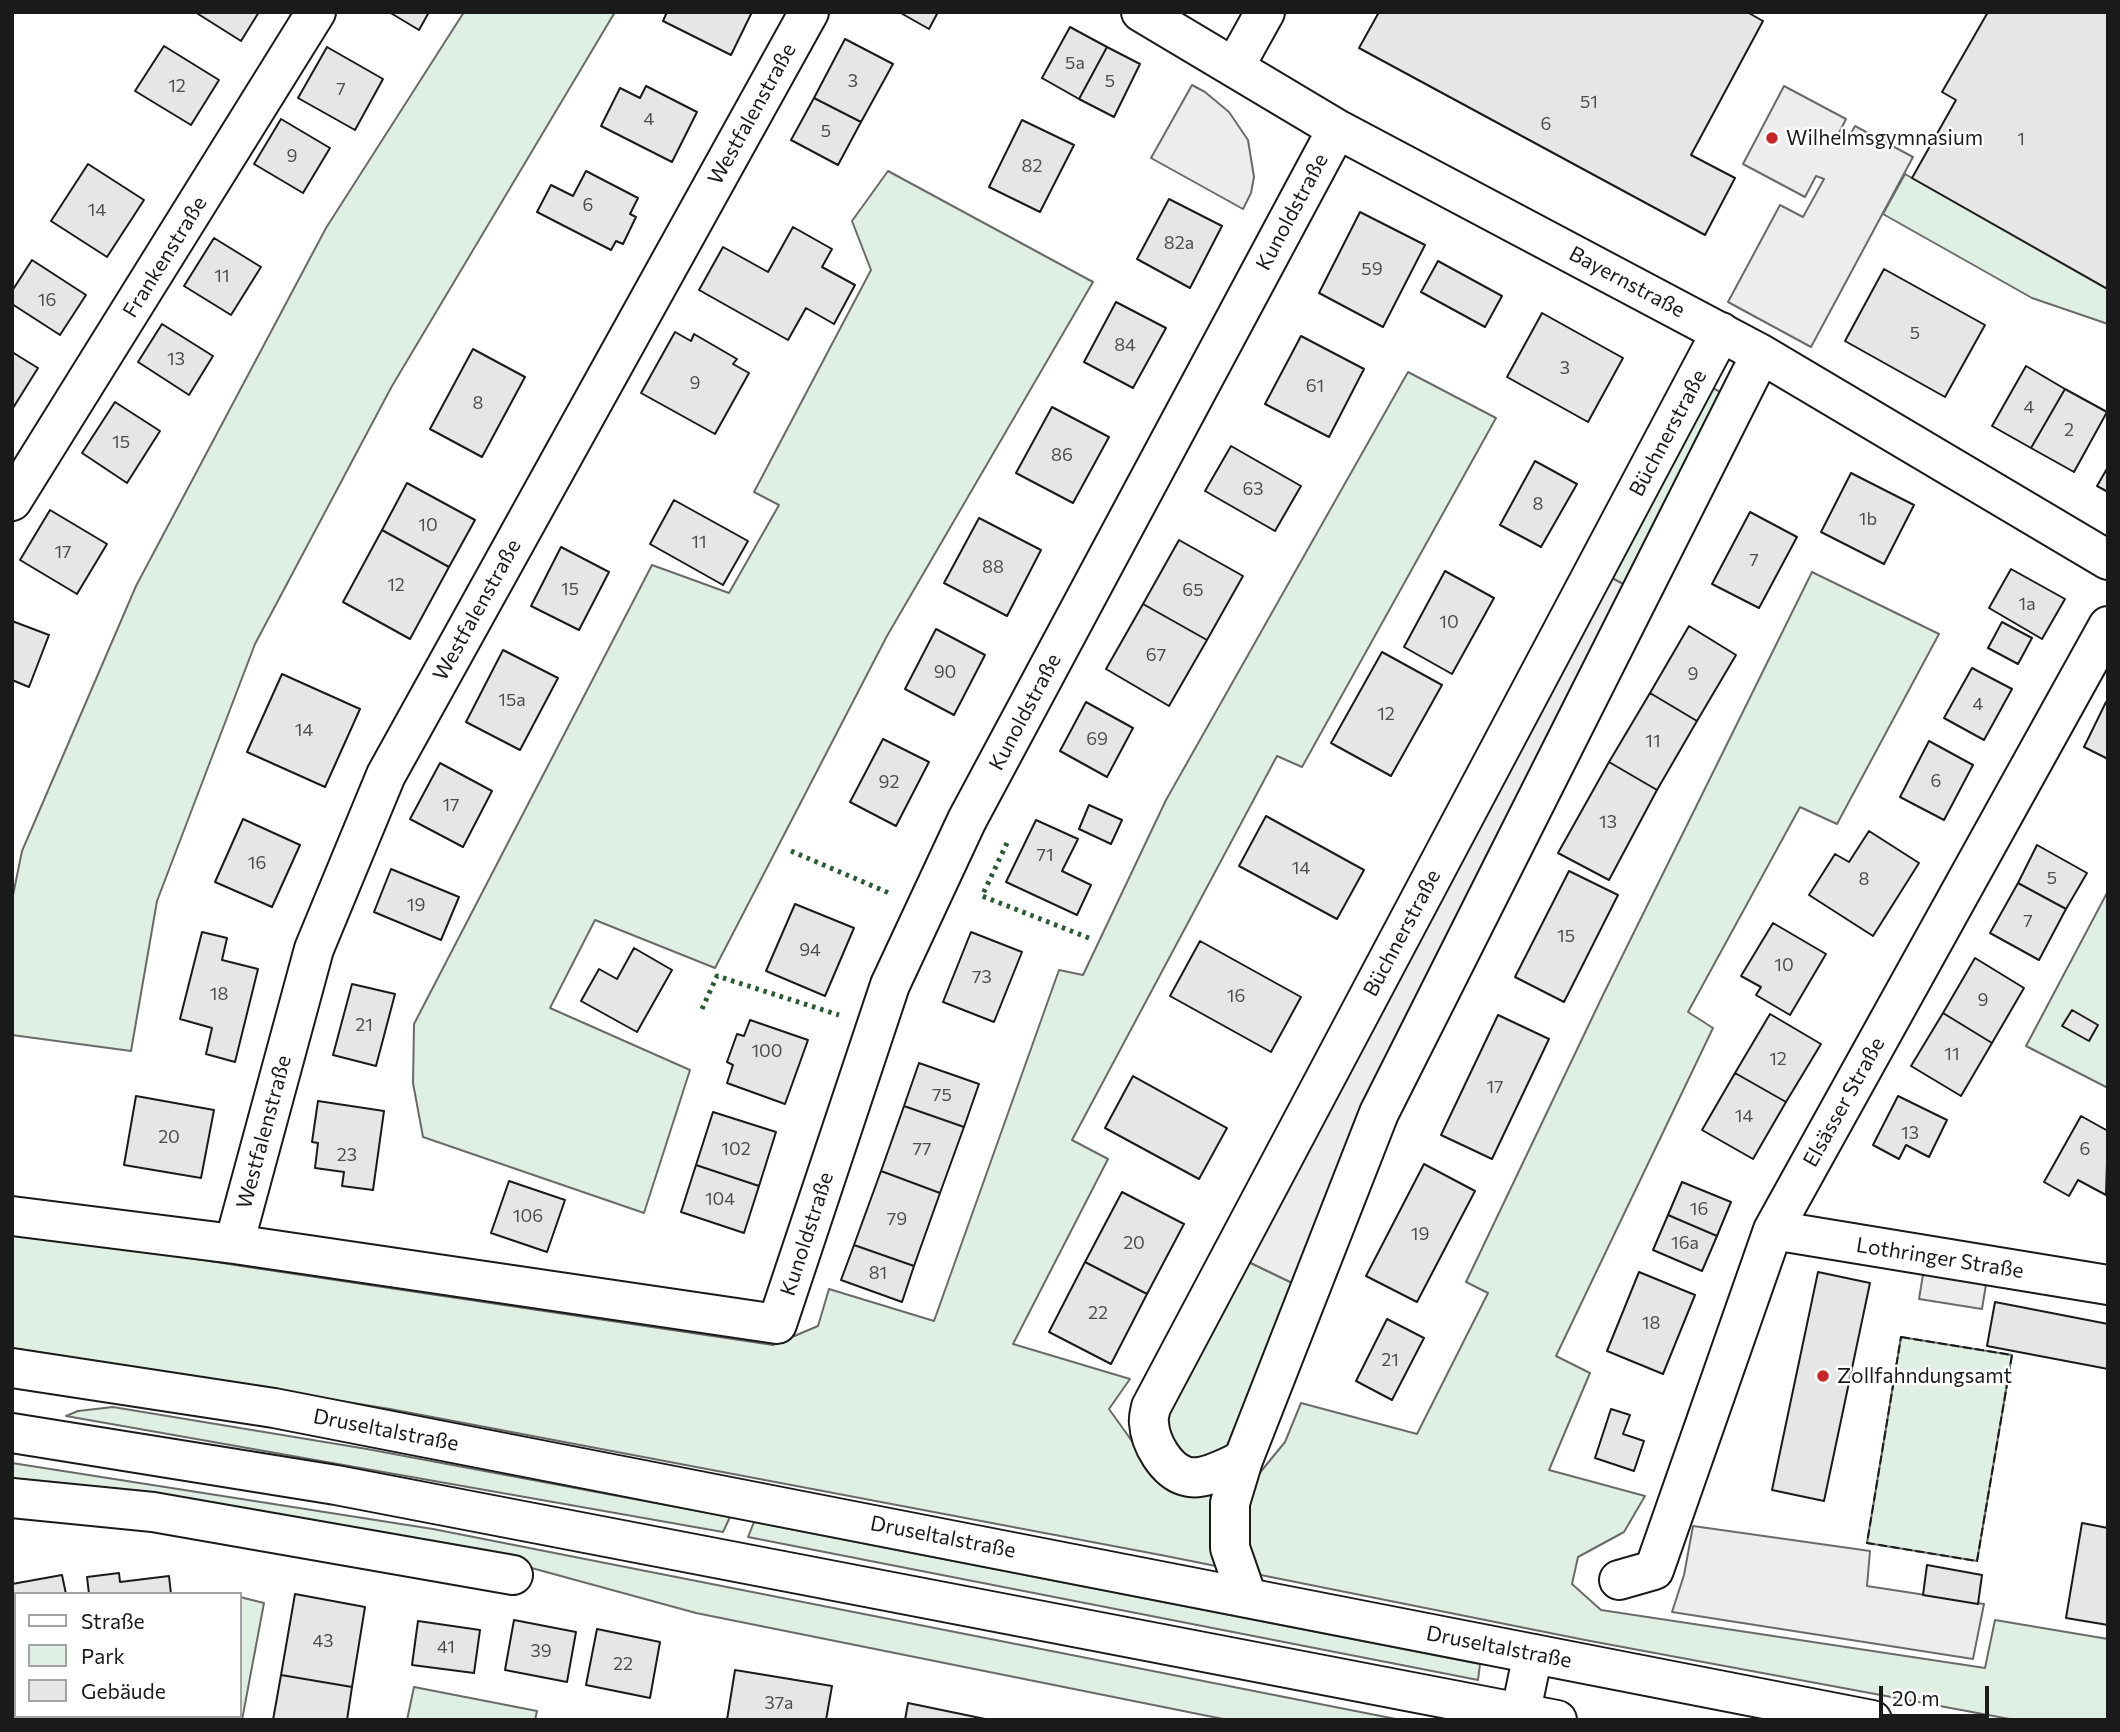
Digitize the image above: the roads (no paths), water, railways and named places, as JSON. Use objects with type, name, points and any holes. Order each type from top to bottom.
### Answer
[{"type":"street","name":"Frankenstraße","points":[[12,501],[316,12]]},
{"type":"street","name":"Westfalenstraße","points":[[234,1244],[314,949],[386,775],[809,12]]},
{"type":"street","name":"Bayernstraße","points":[[1141,12],[1337,129],[1761,354],[2108,561]]},
{"type":"street","points":[[1235,66],[1265,12]]},
{"type":"street","name":"Kunoldstraße","points":[[234,1244],[777,1324],[890,985],[967,820],[1337,129]]},
{"type":"street","name":"Büchnerstraße","points":[[1243,1460],[1203,1476],[1186,1477],[1169,1466],[1157,1450],[1149,1423],[1151,1407],[1721,332]]},
{"type":"street","points":[[1247,1597],[1230,1548],[1230,1503],[1243,1460],[1379,1113],[1761,354]]},
{"type":"street","name":"Elsässer Straße","points":[[1619,1580],[1654,1570],[1773,1230],[2108,626]]},
{"type":"street","points":[[12,1216],[234,1244]]},
{"type":"street","name":"Lothringer Straße","points":[[1773,1230],[2108,1285]]},
{"type":"street","name":"Druseltalstraße","points":[[12,1368],[288,1411],[1871,1720]]},
{"type":"street","points":[[12,1433],[336,1485],[1532,1717],[1533,1654]]},
{"type":"street","points":[[12,1498],[153,1512],[513,1575]]},
{"type":"place","name":"Wilhelmsgymnasium","points":[[1772,138]]},
{"type":"place","name":"Zollfahndungsamt","points":[[1823,1376]]}]
